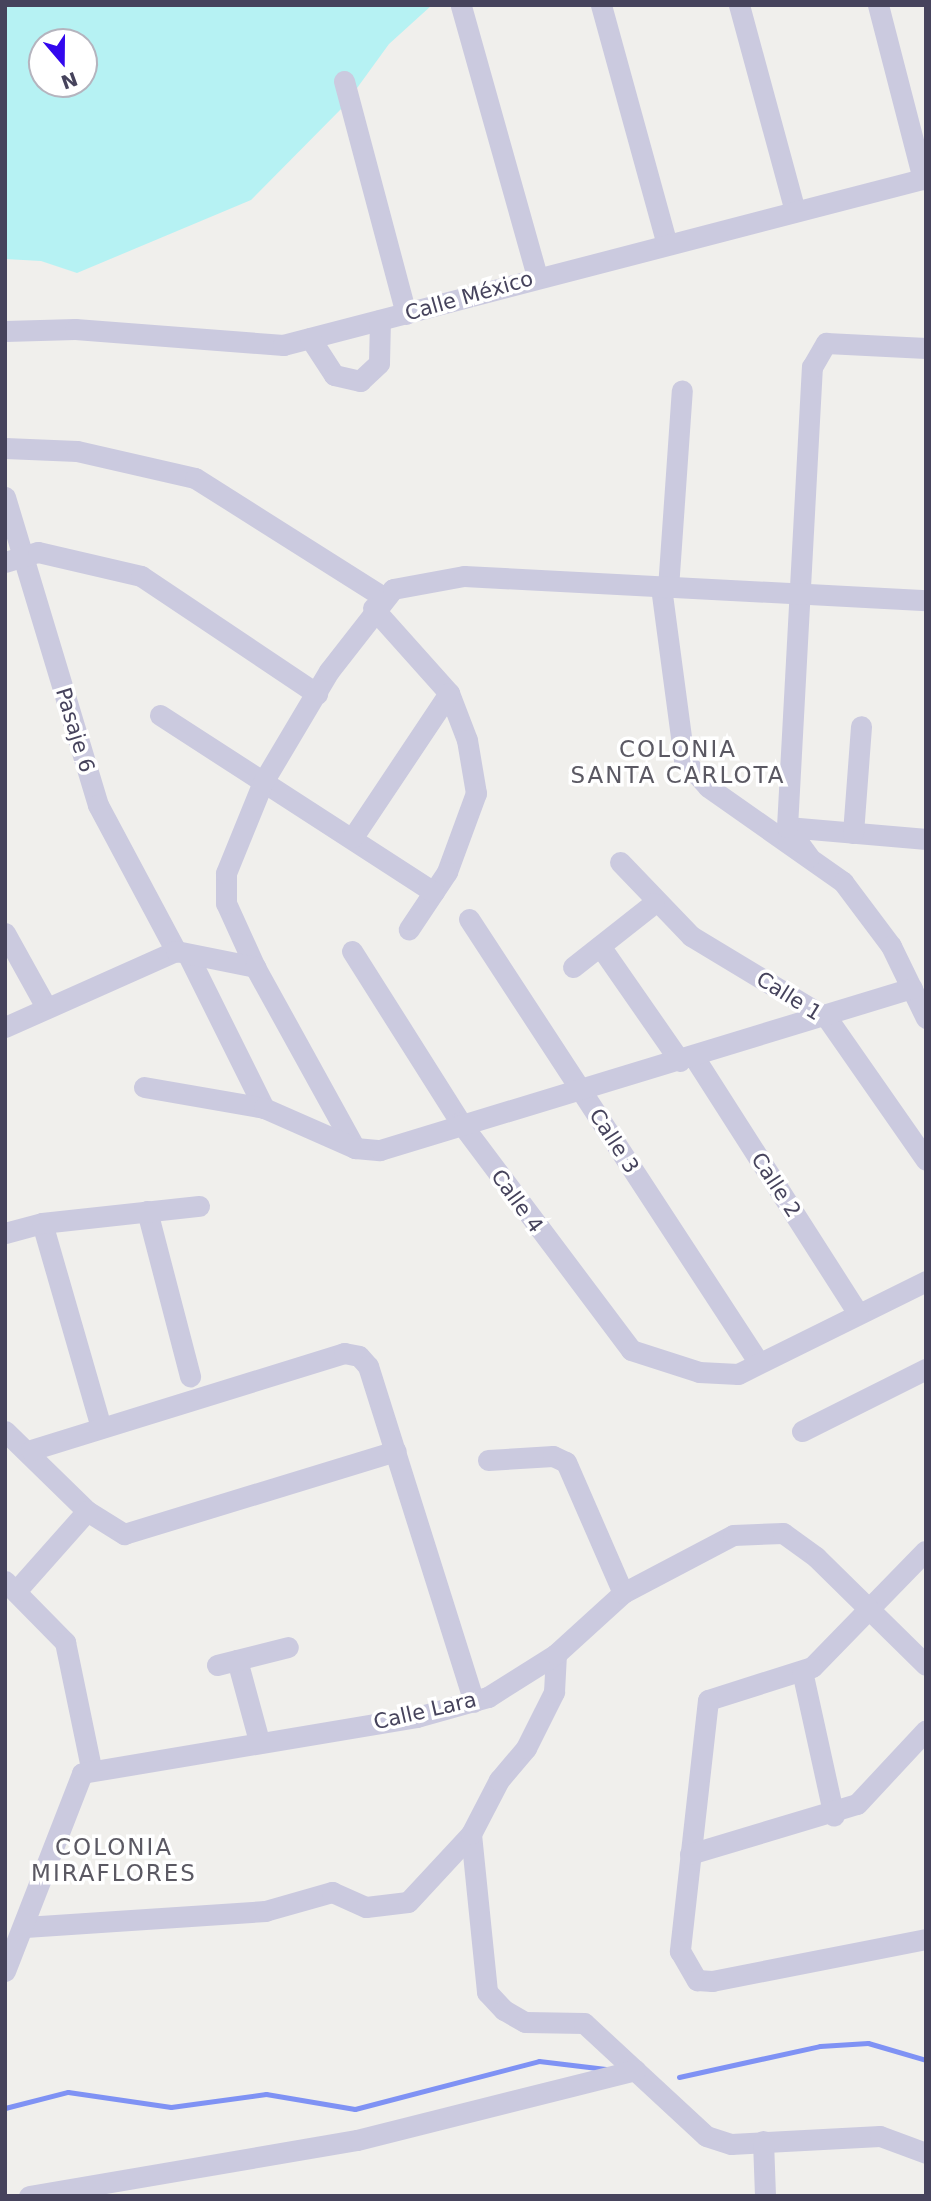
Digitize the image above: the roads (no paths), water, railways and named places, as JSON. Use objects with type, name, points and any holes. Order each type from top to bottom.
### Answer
[{"type":"street","points":[[600,5],[666,240]]},
{"type":"street","points":[[738,5],[796,211]]},
{"type":"street","points":[[878,5],[924,178]]},
{"type":"street","points":[[461,6],[537,277]]},
{"type":"street","points":[[344,81],[406,314]]},
{"type":"street","name":"Calle México","points":[[5,331],[75,329],[283,345],[406,314],[666,240],[796,211],[924,178]]},
{"type":"street","points":[[310,338],[334,375],[360,381],[379,363],[380,320]]},
{"type":"street","points":[[809,857],[787,827],[796,595],[812,367],[826,343],[926,348]]},
{"type":"street","points":[[682,390],[665,588],[684,760],[708,787],[843,882],[891,946],[926,1018]]},
{"type":"street","points":[[5,449],[77,451],[195,478],[377,602],[449,693],[467,740],[476,793],[433,892],[409,929]]},
{"type":"street","name":"Pasaje 6","points":[[5,497],[14,559],[98,805],[182,953],[264,1108]]},
{"type":"street","points":[[14,559],[38,552],[141,576],[317,694]]},
{"type":"street","points":[[355,1148],[255,967],[226,903],[226,873],[263,782],[377,602],[432,577],[464,576],[926,600]]},
{"type":"street","points":[[353,837],[449,693]]},
{"type":"street","points":[[160,715],[353,837],[433,892]]},
{"type":"street","points":[[853,833],[862,726]]},
{"type":"street","points":[[787,827],[926,839]]},
{"type":"street","name":"Calle 1","points":[[620,862],[654,903],[691,936],[827,1018],[926,1160]]},
{"type":"street","points":[[573,967],[654,903]]},
{"type":"street","name":"Calle 3","points":[[469,919],[759,1363]]},
{"type":"street","points":[[5,933],[46,1007]]},
{"type":"street","name":"Calle 2","points":[[600,946],[687,1059],[858,1313]]},
{"type":"street","name":"Calle 4","points":[[352,951],[460,1122],[613,1334],[655,1360],[738,1374],[759,1363]]},
{"type":"street","points":[[5,1027],[46,1007],[182,953],[255,967]]},
{"type":"street","points":[[144,1087],[264,1108],[355,1148],[407,1144],[460,1122],[827,1018],[912,988]]},
{"type":"street","points":[[5,1233],[42,1223],[199,1206]]},
{"type":"street","points":[[147,1211],[190,1376]]},
{"type":"street","points":[[42,1223],[101,1427]]},
{"type":"street","points":[[759,1363],[926,1281]]},
{"type":"street","points":[[31,1450],[344,1353],[368,1366],[474,1702]]},
{"type":"street","points":[[802,1431],[926,1369]]},
{"type":"street","points":[[5,1431],[31,1450],[87,1511],[124,1534],[144,1531],[396,1451]]},
{"type":"street","points":[[488,1460],[553,1456],[566,1462],[623,1593]]},
{"type":"street","points":[[5,1971],[61,1839],[75,1781],[92,1768],[65,1642],[11,1586],[87,1511]]},
{"type":"street","name":"Calle Lara","points":[[92,1768],[474,1702],[556,1654],[623,1593],[682,1558],[761,1529],[783,1533],[816,1557],[926,1665]]},
{"type":"street","points":[[925,1551],[822,1660],[802,1671],[708,1700],[680,1951],[697,1980],[926,1939]]},
{"type":"street","points":[[259,1741],[227,1662],[288,1647]]},
{"type":"street","points":[[25,1927],[265,1911],[332,1892],[387,1909],[428,1888],[471,1834],[554,1692],[556,1654]]},
{"type":"street","points":[[802,1671],[835,1816]]},
{"type":"street","points":[[690,1854],[835,1816],[869,1796],[926,1730]]},
{"type":"street","points":[[471,1834],[487,1992],[524,2022],[584,2023],[706,2136],[731,2144],[880,2136],[926,2153]]},
{"type":"street","points":[[29,2196],[357,2140],[635,2070]]},
{"type":"street","points":[[763,2141],[765,2196]]},
{"type":"waterway","points":[[679,2077],[820,2046],[868,2043],[926,2060]]},
{"type":"waterway","points":[[5,2108],[68,2092],[171,2107],[266,2094],[355,2109],[539,2061],[606,2069]]},
{"type":"district","name":"COLONIA SANTA CARLOTA","points":[[678,762]]},
{"type":"district","name":"COLONIA MIRAFLORES","points":[[114,1860]]}]
